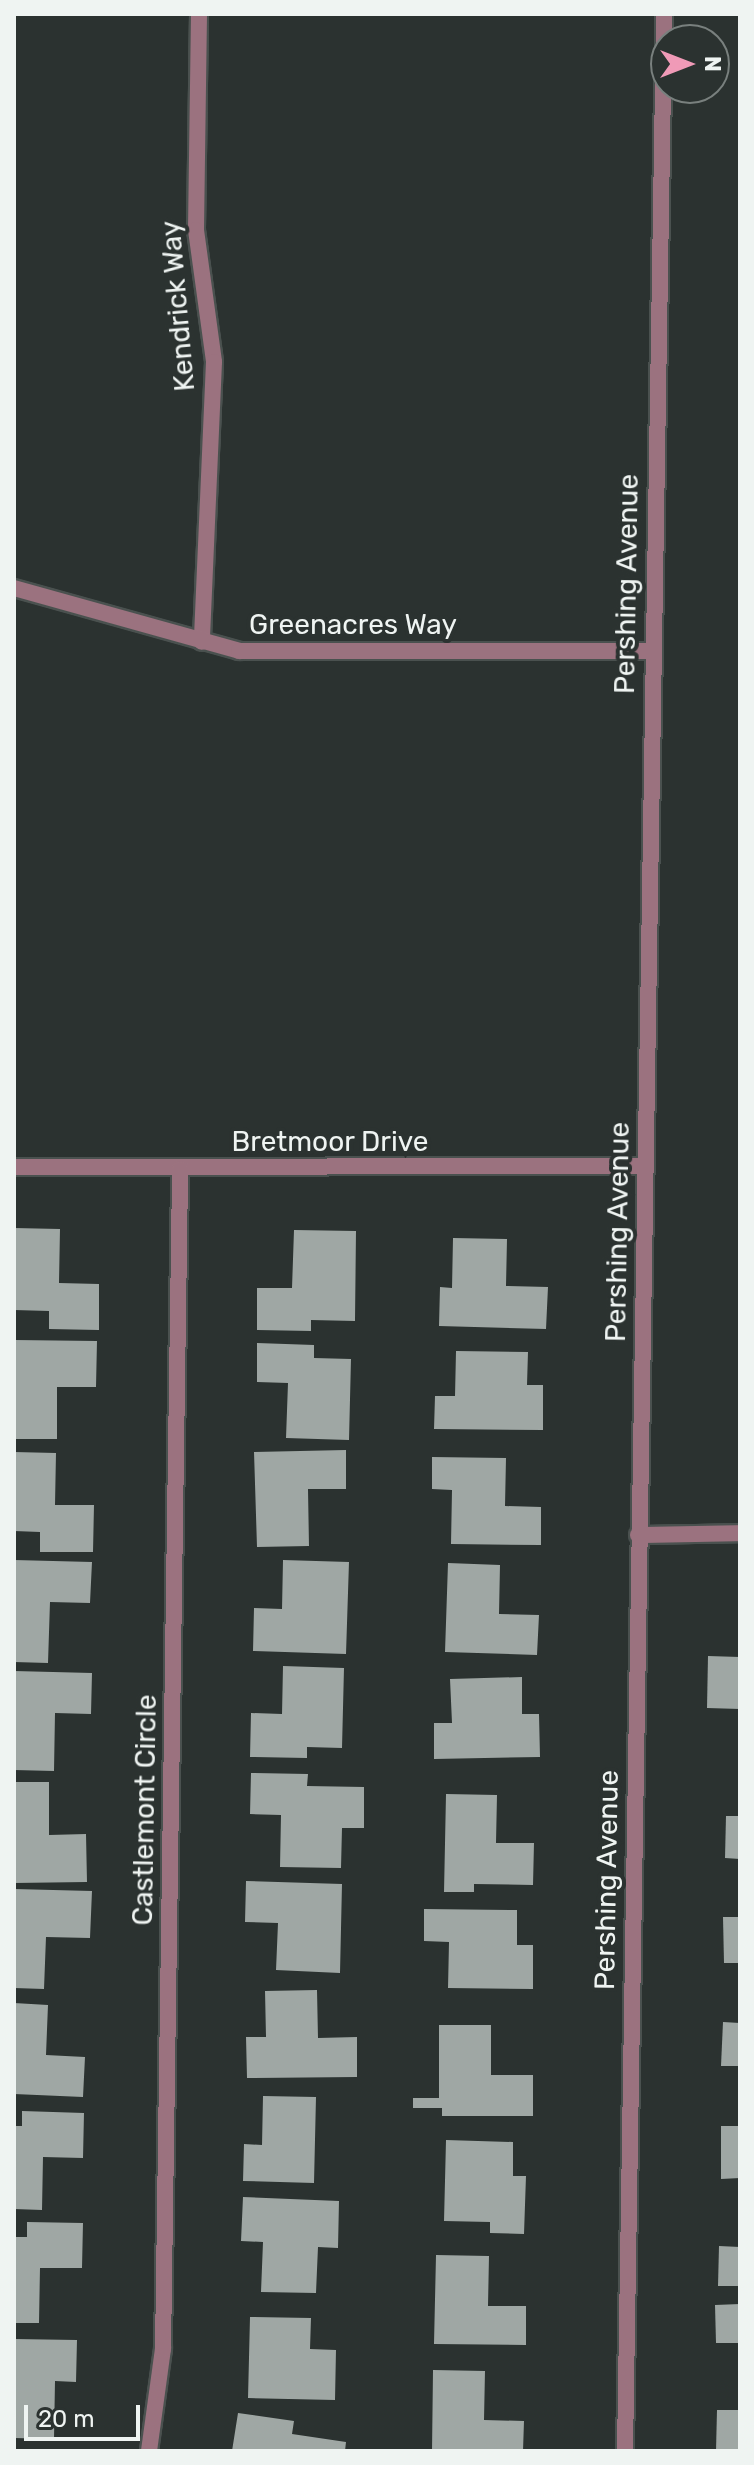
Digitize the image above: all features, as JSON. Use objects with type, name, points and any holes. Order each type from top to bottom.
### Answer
[{"type":"street","name":"Kendrick Way","points":[[199,14],[196,230],[214,362],[202,642]]},
{"type":"street","name":"Pershing Avenue","points":[[625,2451],[664,14]]},
{"type":"street","name":"Greenacres Way","points":[[14,588],[202,642],[266,653],[652,651]]},
{"type":"street","name":"Bretmoor Drive","points":[[14,1167],[645,1166]]},
{"type":"street","name":"Castlemont Circle","points":[[149,2451],[164,2333],[180,1169]]},
{"type":"street","points":[[638,1535],[740,1533]]},
{"type":"building","points":[[14,1228],[60,1229],[59,1283],[99,1284],[99,1330],[49,1329],[49,1311],[14,1310]]},
{"type":"building","points":[[294,1230],[356,1231],[355,1321],[311,1320],[311,1331],[257,1330],[257,1288],[292,1288]]},
{"type":"building","points":[[453,1238],[507,1239],[506,1286],[548,1287],[546,1329],[439,1326],[440,1287],[452,1288]]},
{"type":"building","points":[[14,1340],[97,1341],[96,1387],[57,1387],[57,1439],[14,1439]]},
{"type":"building","points":[[257,1343],[314,1345],[314,1358],[351,1359],[349,1440],[286,1438],[288,1383],[257,1382]]},
{"type":"building","points":[[456,1351],[528,1352],[527,1385],[543,1385],[543,1430],[434,1429],[435,1396],[455,1396]]},
{"type":"building","points":[[346,1450],[346,1489],[308,1489],[309,1546],[257,1547],[254,1452]]},
{"type":"building","points":[[14,1452],[56,1453],[55,1505],[94,1505],[93,1552],[40,1552],[40,1532],[14,1531]]},
{"type":"building","points":[[432,1457],[506,1458],[505,1506],[541,1507],[541,1545],[451,1544],[452,1490],[432,1489]]},
{"type":"building","points":[[14,1560],[92,1562],[90,1603],[50,1602],[48,1663],[14,1662]]},
{"type":"building","points":[[283,1560],[349,1562],[346,1654],[253,1651],[254,1608],[282,1609]]},
{"type":"building","points":[[448,1563],[500,1565],[499,1614],[539,1615],[537,1655],[445,1652]]},
{"type":"building","points":[[708,1656],[740,1657],[740,1709],[707,1708]]},
{"type":"building","points":[[283,1666],[344,1668],[342,1748],[307,1747],[307,1758],[250,1757],[251,1713],[282,1714]]},
{"type":"building","points":[[14,1671],[92,1673],[91,1714],[55,1713],[54,1771],[14,1770]]},
{"type":"building","points":[[522,1677],[522,1714],[539,1714],[540,1757],[434,1759],[434,1723],[452,1723],[450,1679]]},
{"type":"building","points":[[251,1773],[308,1774],[307,1786],[364,1787],[364,1828],[342,1828],[341,1868],[280,1867],[281,1815],[250,1814]]},
{"type":"building","points":[[14,1782],[49,1782],[49,1835],[86,1834],[87,1882],[14,1883]]},
{"type":"building","points":[[446,1794],[497,1795],[496,1843],[534,1843],[533,1885],[474,1884],[474,1892],[444,1892]]},
{"type":"building","points":[[726,1816],[740,1816],[740,1859],[725,1858]]},
{"type":"building","points":[[246,1881],[342,1884],[340,1973],[276,1970],[278,1923],[245,1922]]},
{"type":"building","points":[[14,1889],[92,1891],[90,1938],[46,1937],[44,1989],[14,1988]]},
{"type":"building","points":[[424,1909],[517,1910],[517,1945],[533,1945],[533,1989],[448,1988],[449,1942],[424,1941]]},
{"type":"building","points":[[723,1917],[740,1917],[740,1963],[724,1963]]},
{"type":"building","points":[[317,1990],[318,2038],[357,2037],[357,2077],[247,2078],[246,2037],[266,2037],[265,1991]]},
{"type":"building","points":[[14,2003],[48,2005],[46,2055],[85,2057],[83,2097],[14,2094]]},
{"type":"building","points":[[723,2022],[740,2023],[740,2066],[721,2066]]},
{"type":"building","points":[[439,2025],[491,2025],[491,2075],[533,2075],[533,2116],[442,2116],[442,2108],[413,2108],[413,2098],[439,2098]]},
{"type":"building","points":[[263,2096],[316,2097],[314,2183],[243,2181],[244,2144],[262,2145]]},
{"type":"building","points":[[22,2111],[84,2113],[83,2158],[43,2157],[42,2210],[14,2209],[14,2126],[22,2126]]},
{"type":"building","points":[[721,2126],[740,2126],[740,2178],[721,2179]]},
{"type":"building","points":[[446,2140],[513,2142],[513,2176],[526,2176],[524,2234],[490,2233],[490,2222],[444,2221]]},
{"type":"building","points":[[243,2197],[339,2201],[338,2248],[318,2247],[316,2293],[261,2292],[263,2242],[241,2241]]},
{"type":"building","points":[[27,2222],[83,2223],[82,2268],[40,2268],[39,2323],[14,2323],[14,2237],[27,2237]]},
{"type":"building","points":[[719,2246],[740,2247],[740,2286],[718,2286]]},
{"type":"building","points":[[436,2255],[489,2256],[488,2306],[526,2306],[526,2345],[434,2344]]},
{"type":"building","points":[[740,2304],[740,2343],[716,2343],[715,2305]]},
{"type":"building","points":[[250,2317],[311,2318],[310,2349],[336,2350],[335,2400],[248,2398]]},
{"type":"building","points":[[14,2339],[77,2340],[76,2382],[55,2381],[54,2439],[14,2438]]},
{"type":"building","points":[[433,2370],[485,2371],[484,2420],[524,2421],[523,2451],[432,2451]]},
{"type":"building","points":[[717,2410],[740,2410],[740,2451],[716,2451]]},
{"type":"building","points":[[238,2413],[294,2421],[292,2434],[346,2442],[345,2451],[232,2451]]}]
